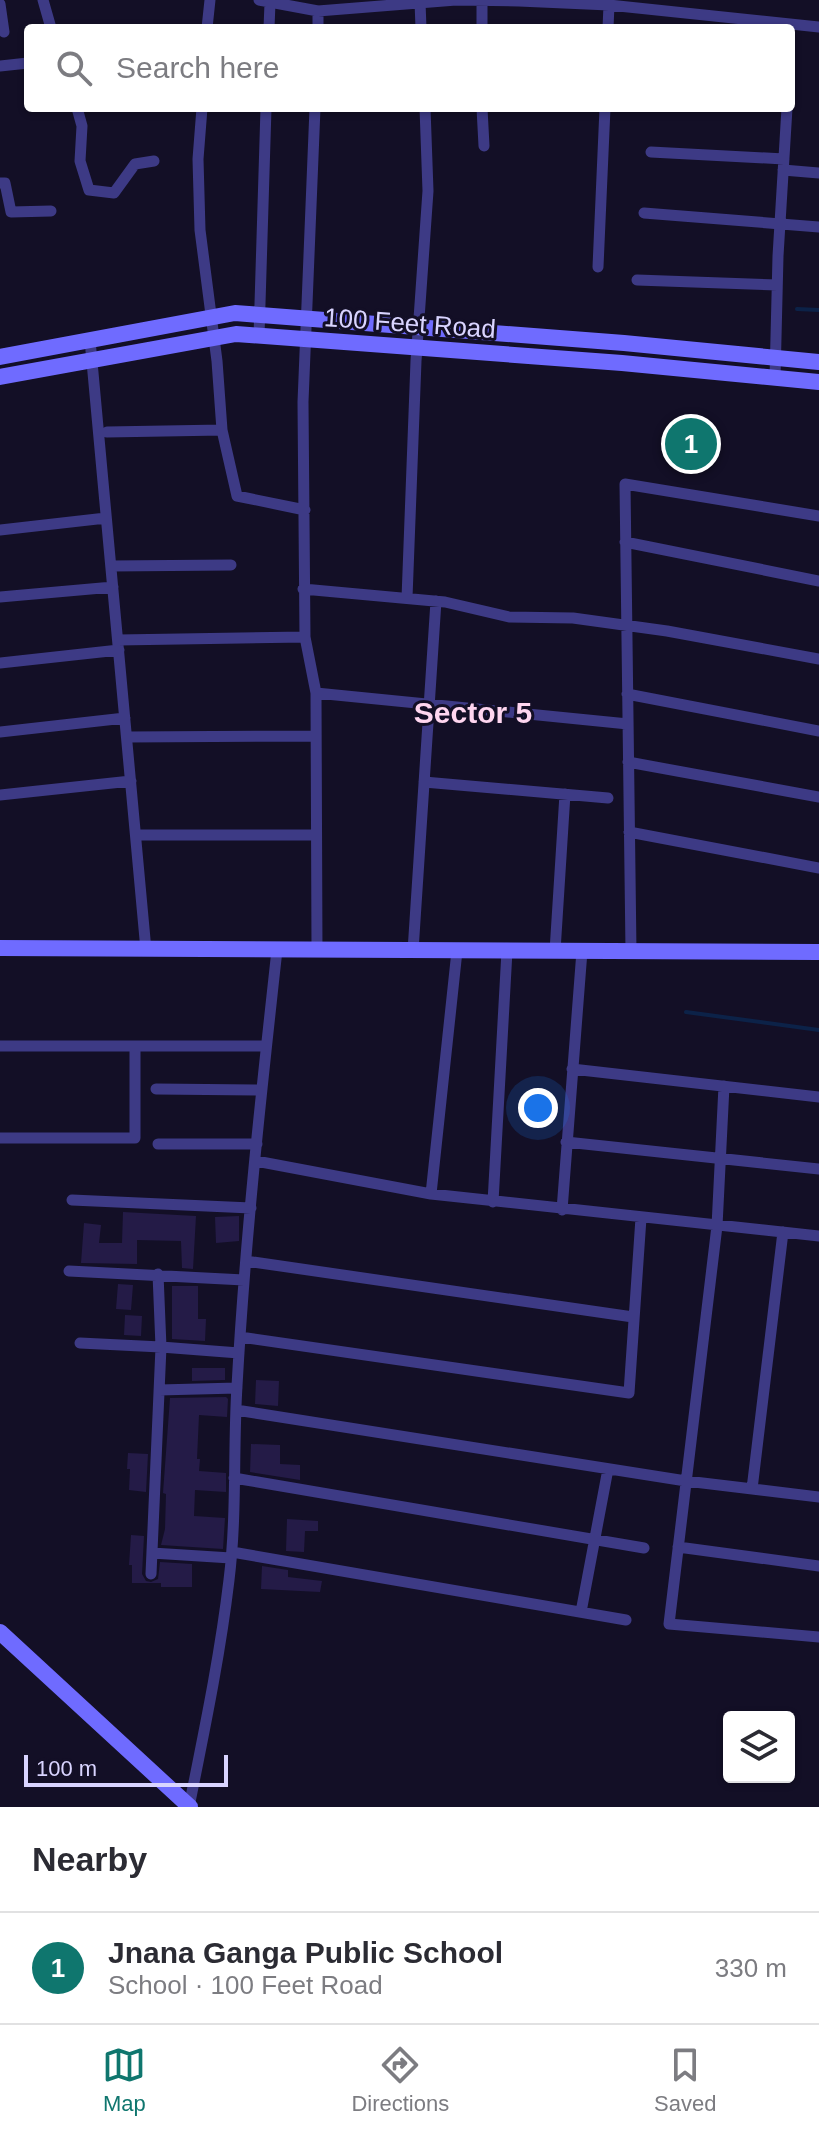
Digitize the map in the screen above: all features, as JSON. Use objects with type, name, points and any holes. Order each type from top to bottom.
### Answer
[{"type":"main road","name":"100 Feet Road","points":[[0,357],[235,313],[819,362]]},
{"type":"main road","name":"100 Feet Road","points":[[0,377],[236,334],[622,363],[819,382]]},
{"type":"main road","points":[[0,948],[819,952]]},
{"type":"main road","points":[[0,1632],[189,1807]]},
{"type":"street","points":[[43,0],[50,24]]},
{"type":"street","points":[[207,24],[210,0]]},
{"type":"street","points":[[482,0],[482,24]]},
{"type":"street","points":[[268,24],[264,2],[318,11],[375,3],[482,0],[602,3],[755,24]]},
{"type":"street","points":[[420,2],[421,24]]},
{"type":"street","points":[[602,3],[607,24]]},
{"type":"street","points":[[0,4],[4,32]]},
{"type":"street","points":[[318,11],[318,24]]},
{"type":"street","points":[[795,29],[819,27]]},
{"type":"street","points":[[0,66],[24,63]]},
{"type":"street","points":[[78,112],[82,126],[80,161],[89,190],[114,193],[135,164],[154,161]]},
{"type":"street","points":[[202,112],[198,159],[200,230],[222,430],[237,496],[305,510]]},
{"type":"street","points":[[259,336],[266,112]]},
{"type":"street","points":[[315,112],[303,402],[303,589],[305,637],[316,693],[317,951]]},
{"type":"street","points":[[407,598],[418,327],[428,191],[425,112]]},
{"type":"street","points":[[482,112],[484,146]]},
{"type":"street","points":[[598,267],[605,112]]},
{"type":"street","points":[[775,378],[787,112]]},
{"type":"street","points":[[651,152],[784,165],[819,173]]},
{"type":"street","points":[[0,183],[5,183],[11,212],[51,211]]},
{"type":"street","points":[[644,213],[819,227]]},
{"type":"street","points":[[637,280],[777,285]]},
{"type":"street","points":[[90,340],[146,950]]},
{"type":"street","points":[[107,432],[222,430]]},
{"type":"street","points":[[631,951],[625,484],[819,516]]},
{"type":"street","points":[[0,530],[106,518]]},
{"type":"street","points":[[625,542],[819,581]]},
{"type":"street","points":[[111,566],[231,565]]},
{"type":"street","points":[[0,597],[113,587]]},
{"type":"street","points":[[303,589],[436,601],[509,617],[573,618],[626,625],[819,659]]},
{"type":"street","points":[[413,951],[436,601]]},
{"type":"street","points":[[0,663],[118,645],[305,637]]},
{"type":"street","points":[[316,693],[628,724]]},
{"type":"street","points":[[627,694],[819,731]]},
{"type":"street","points":[[0,732],[125,718]]},
{"type":"street","points":[[127,737],[316,736]]},
{"type":"street","points":[[628,762],[819,797]]},
{"type":"street","points":[[0,795],[131,781]]},
{"type":"street","points":[[424,782],[608,798]]},
{"type":"street","points":[[555,951],[565,794]]},
{"type":"street","points":[[629,832],[819,868]]},
{"type":"street","points":[[136,835],[316,835]]},
{"type":"street","points":[[189,1807],[223,1633],[232,1555],[244,1280],[277,950]]},
{"type":"street","points":[[431,1194],[457,951]]},
{"type":"street","points":[[493,1202],[507,951]]},
{"type":"street","points":[[562,1210],[582,951]]},
{"type":"street","points":[[0,1046],[266,1046]]},
{"type":"street","points":[[0,1138],[135,1138],[135,1046]]},
{"type":"street","points":[[572,1069],[819,1097]]},
{"type":"street","points":[[724,1086],[717,1226],[669,1624],[819,1637]]},
{"type":"street","points":[[156,1089],[261,1090]]},
{"type":"street","points":[[566,1142],[819,1169]]},
{"type":"street","points":[[158,1144],[257,1144]]},
{"type":"street","points":[[256,1161],[431,1194],[819,1236]]},
{"type":"street","points":[[72,1200],[251,1208]]},
{"type":"street","points":[[240,1337],[629,1393],[641,1218]]},
{"type":"street","points":[[752,1489],[783,1232]]},
{"type":"street","points":[[246,1261],[633,1317]]},
{"type":"street","points":[[69,1271],[244,1280]]},
{"type":"street","points":[[151,1574],[161,1347],[158,1274]]},
{"type":"street","points":[[80,1343],[239,1353]]},
{"type":"street","points":[[159,1390],[237,1388]]},
{"type":"street","points":[[236,1410],[686,1481],[819,1497]]},
{"type":"street","points":[[581,1612],[608,1469]]},
{"type":"street","points":[[234,1478],[644,1548]]},
{"type":"street","points":[[678,1547],[819,1566]]},
{"type":"street","points":[[152,1553],[232,1555],[626,1620]]},
{"type":"building","points":[[123,1212],[196,1216],[193,1269],[182,1268],[181,1241],[137,1240],[137,1264],[81,1263],[84,1223],[101,1225],[99,1243],[122,1243]]},
{"type":"building","points":[[239,1216],[239,1241],[216,1243],[215,1217]]},
{"type":"building","points":[[118,1284],[133,1285],[131,1310],[116,1309]]},
{"type":"building","points":[[172,1286],[198,1286],[198,1319],[206,1319],[205,1341],[172,1339]]},
{"type":"building","points":[[125,1315],[142,1316],[141,1336],[124,1335]]},
{"type":"building","points":[[192,1368],[225,1368],[225,1380],[192,1381]]},
{"type":"building","points":[[256,1380],[279,1381],[278,1406],[255,1404]]},
{"type":"building","points":[[226,1397],[227,1417],[199,1415],[197,1459],[200,1459],[199,1471],[226,1473],[226,1492],[195,1490],[194,1516],[225,1518],[223,1549],[161,1545],[165,1529],[166,1494],[163,1493],[170,1398]]},
{"type":"building","points":[[251,1444],[280,1445],[280,1464],[300,1465],[300,1480],[250,1472]]},
{"type":"building","points":[[128,1453],[148,1454],[146,1492],[129,1490]]},
{"type":"building","points":[[287,1519],[318,1521],[318,1531],[305,1531],[304,1552],[286,1551]]},
{"type":"building","points":[[131,1535],[144,1536],[142,1574],[146,1581],[158,1579],[160,1562],[192,1564],[192,1587],[132,1583],[132,1565],[129,1565]]},
{"type":"building","points":[[262,1566],[288,1570],[288,1577],[322,1581],[320,1592],[261,1589]]},
{"type":"waterway","points":[[797,309],[819,310]]},
{"type":"waterway","points":[[686,1012],[819,1030]]},
{"type":"place","name":"Jnana Ganga Public School","points":[[691,444]]},
{"type":"district","name":"Sector 5","points":[[473,713]]}]
